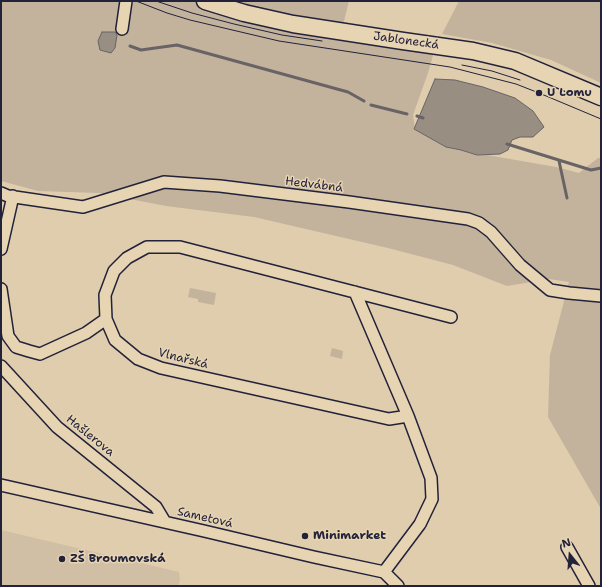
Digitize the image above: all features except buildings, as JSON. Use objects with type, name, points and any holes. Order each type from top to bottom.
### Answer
[{"type":"main road","name":"Jablonecká","points":[[205,1],[244,13],[293,24],[403,42],[472,51],[515,61],[601,98]]},
{"type":"street","points":[[122,29],[126,1]]},
{"type":"street","name":"Hedvábná","points":[[1,193],[83,208],[164,182],[220,186],[468,219],[479,223],[491,232],[520,265],[550,290],[601,296]]},
{"type":"street","points":[[1,249],[13,196]]},
{"type":"street","name":"Vlnařská","points":[[408,416],[389,419],[161,368],[138,359],[116,340],[106,319],[105,295],[114,271],[127,258],[147,247],[180,247],[450,317]]},
{"type":"street","points":[[1,289],[8,336],[16,347],[29,351],[40,354],[86,333],[106,319]]},
{"type":"street","points":[[355,292],[408,416],[431,478],[432,498],[420,524],[384,572],[398,586]]},
{"type":"street","name":"Hašlerova","points":[[1,366],[57,428],[156,507],[165,522]]},
{"type":"street","name":"Sametová","points":[[1,485],[384,572]]},
{"type":"street","points":[[567,547],[589,586]]},
{"type":"shaded area","points":[[1,1],[349,1],[343,25],[391,33],[438,37],[428,73],[413,115],[415,129],[446,147],[477,155],[487,155],[556,167],[579,173],[598,158],[601,158],[601,509],[548,417],[550,355],[569,282],[549,279],[507,286],[453,265],[388,248],[254,217],[166,206],[99,193],[38,191],[1,181]]},
{"type":"shaded area","points":[[459,1],[601,1],[601,83],[551,60],[492,43],[442,34]]},
{"type":"shaded area","points":[[102,32],[115,32],[117,35],[115,48],[111,53],[100,50],[98,41]]},
{"type":"shaded area","points":[[435,79],[455,80],[483,87],[515,98],[533,111],[544,127],[533,137],[520,137],[512,140],[508,150],[500,154],[477,155],[446,147],[414,129]]},
{"type":"shaded area","points":[[190,288],[216,293],[214,305],[198,302],[198,299],[188,297]]},
{"type":"shaded area","points":[[332,348],[343,351],[342,359],[330,356]]},
{"type":"shaded area","name":"ZŠ Broumovská","points":[[1,530],[179,572],[180,580],[178,586],[1,586]]},
{"type":"waterway","points":[[130,46],[141,50],[177,45],[348,92],[364,101]]},
{"type":"waterway","points":[[371,105],[407,114]]},
{"type":"waterway","points":[[417,116],[423,118]]},
{"type":"waterway","points":[[507,144],[591,170],[601,168]]},
{"type":"waterway","points":[[559,161],[567,198]]},
{"type":"tram line","points":[[136,1],[190,20],[279,41],[450,67],[516,84],[601,119]]},
{"type":"tram line","points":[[156,1],[192,13],[234,24],[282,35],[322,41]]},
{"type":"tram line","points":[[462,65],[492,71],[520,80]]},
{"type":"place","name":"U Lomu","points":[[539,93]]},
{"type":"place","name":"Minimarket","points":[[305,536]]},
{"type":"place","name":"ZŠ Broumovská","points":[[62,559]]}]
